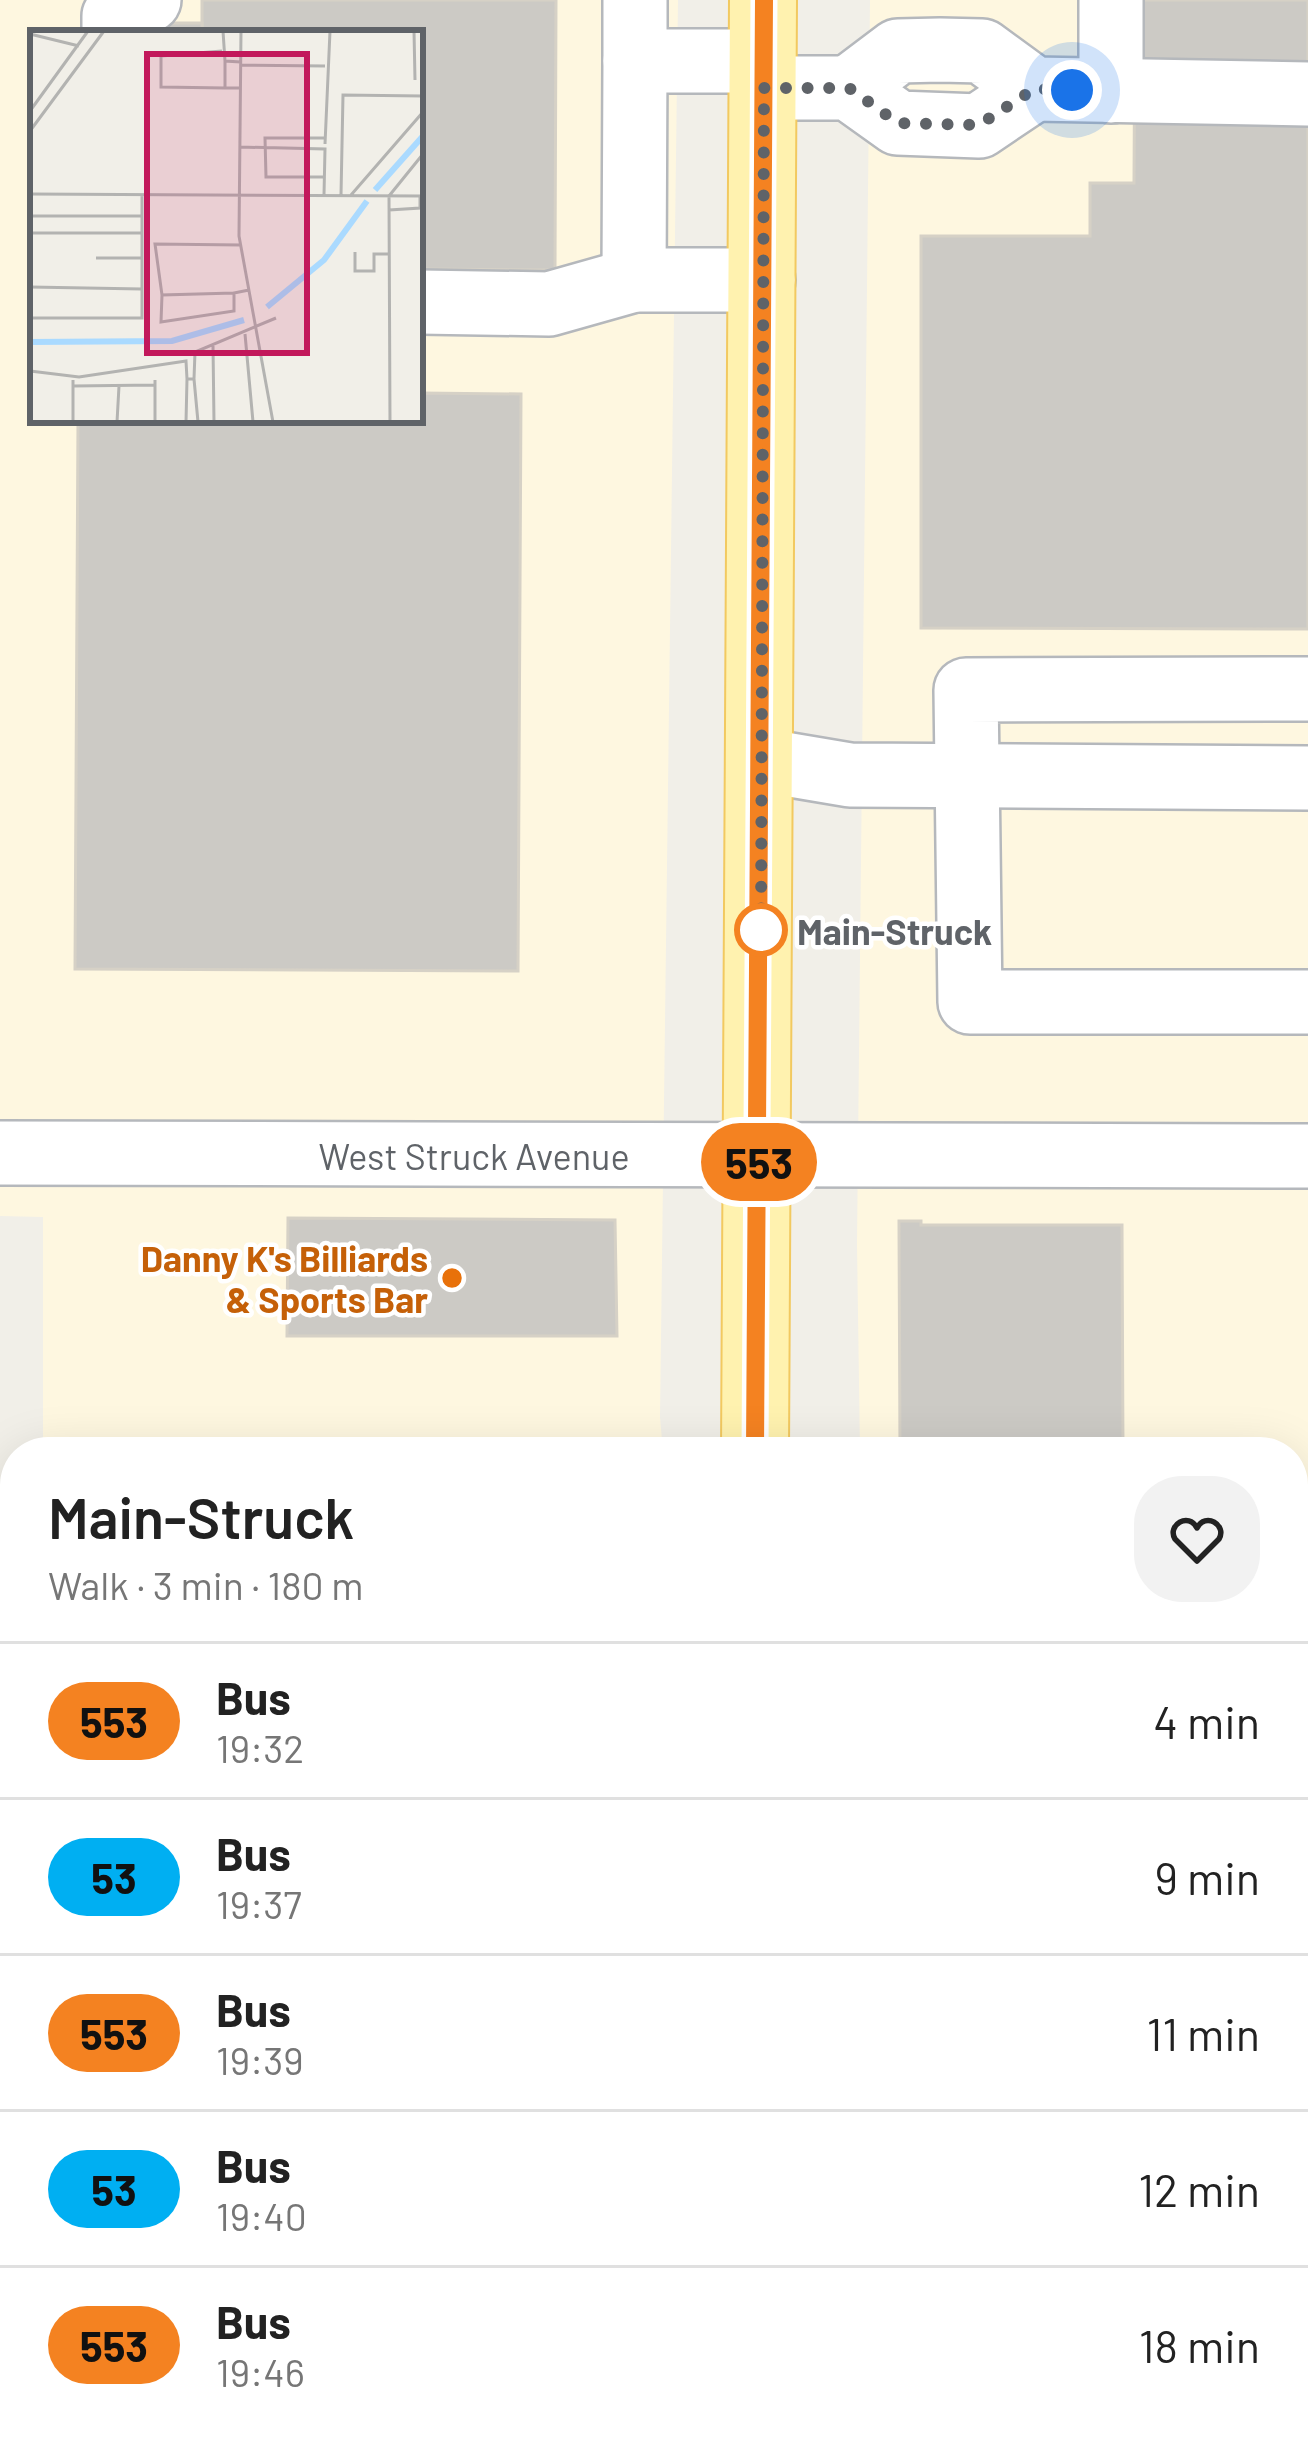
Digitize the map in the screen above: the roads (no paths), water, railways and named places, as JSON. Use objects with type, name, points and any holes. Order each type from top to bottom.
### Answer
[{"type":"main road","points":[[755,1437],[764,50]]},
{"type":"street","points":[[114,30],[114,16],[149,0]]},
{"type":"street","points":[[1111,91],[1112,0]]},
{"type":"street","points":[[634,280],[635,30],[764,50],[849,88],[898,123],[979,125],[1034,89],[1308,94]]},
{"type":"street","points":[[423,302],[549,304],[634,280],[763,280]]},
{"type":"street","points":[[1308,689],[966,690],[970,1002],[1308,1002]]},
{"type":"street","points":[[761,760],[850,775],[1308,778]]},
{"type":"street","name":"West Struck Avenue","points":[[0,1153],[1308,1156]]},
{"type":"place","name":"Main-Struck","points":[[761,930]]},
{"type":"place","name":"Danny K's Billiards & Sports Bar","points":[[452,1278]]}]
